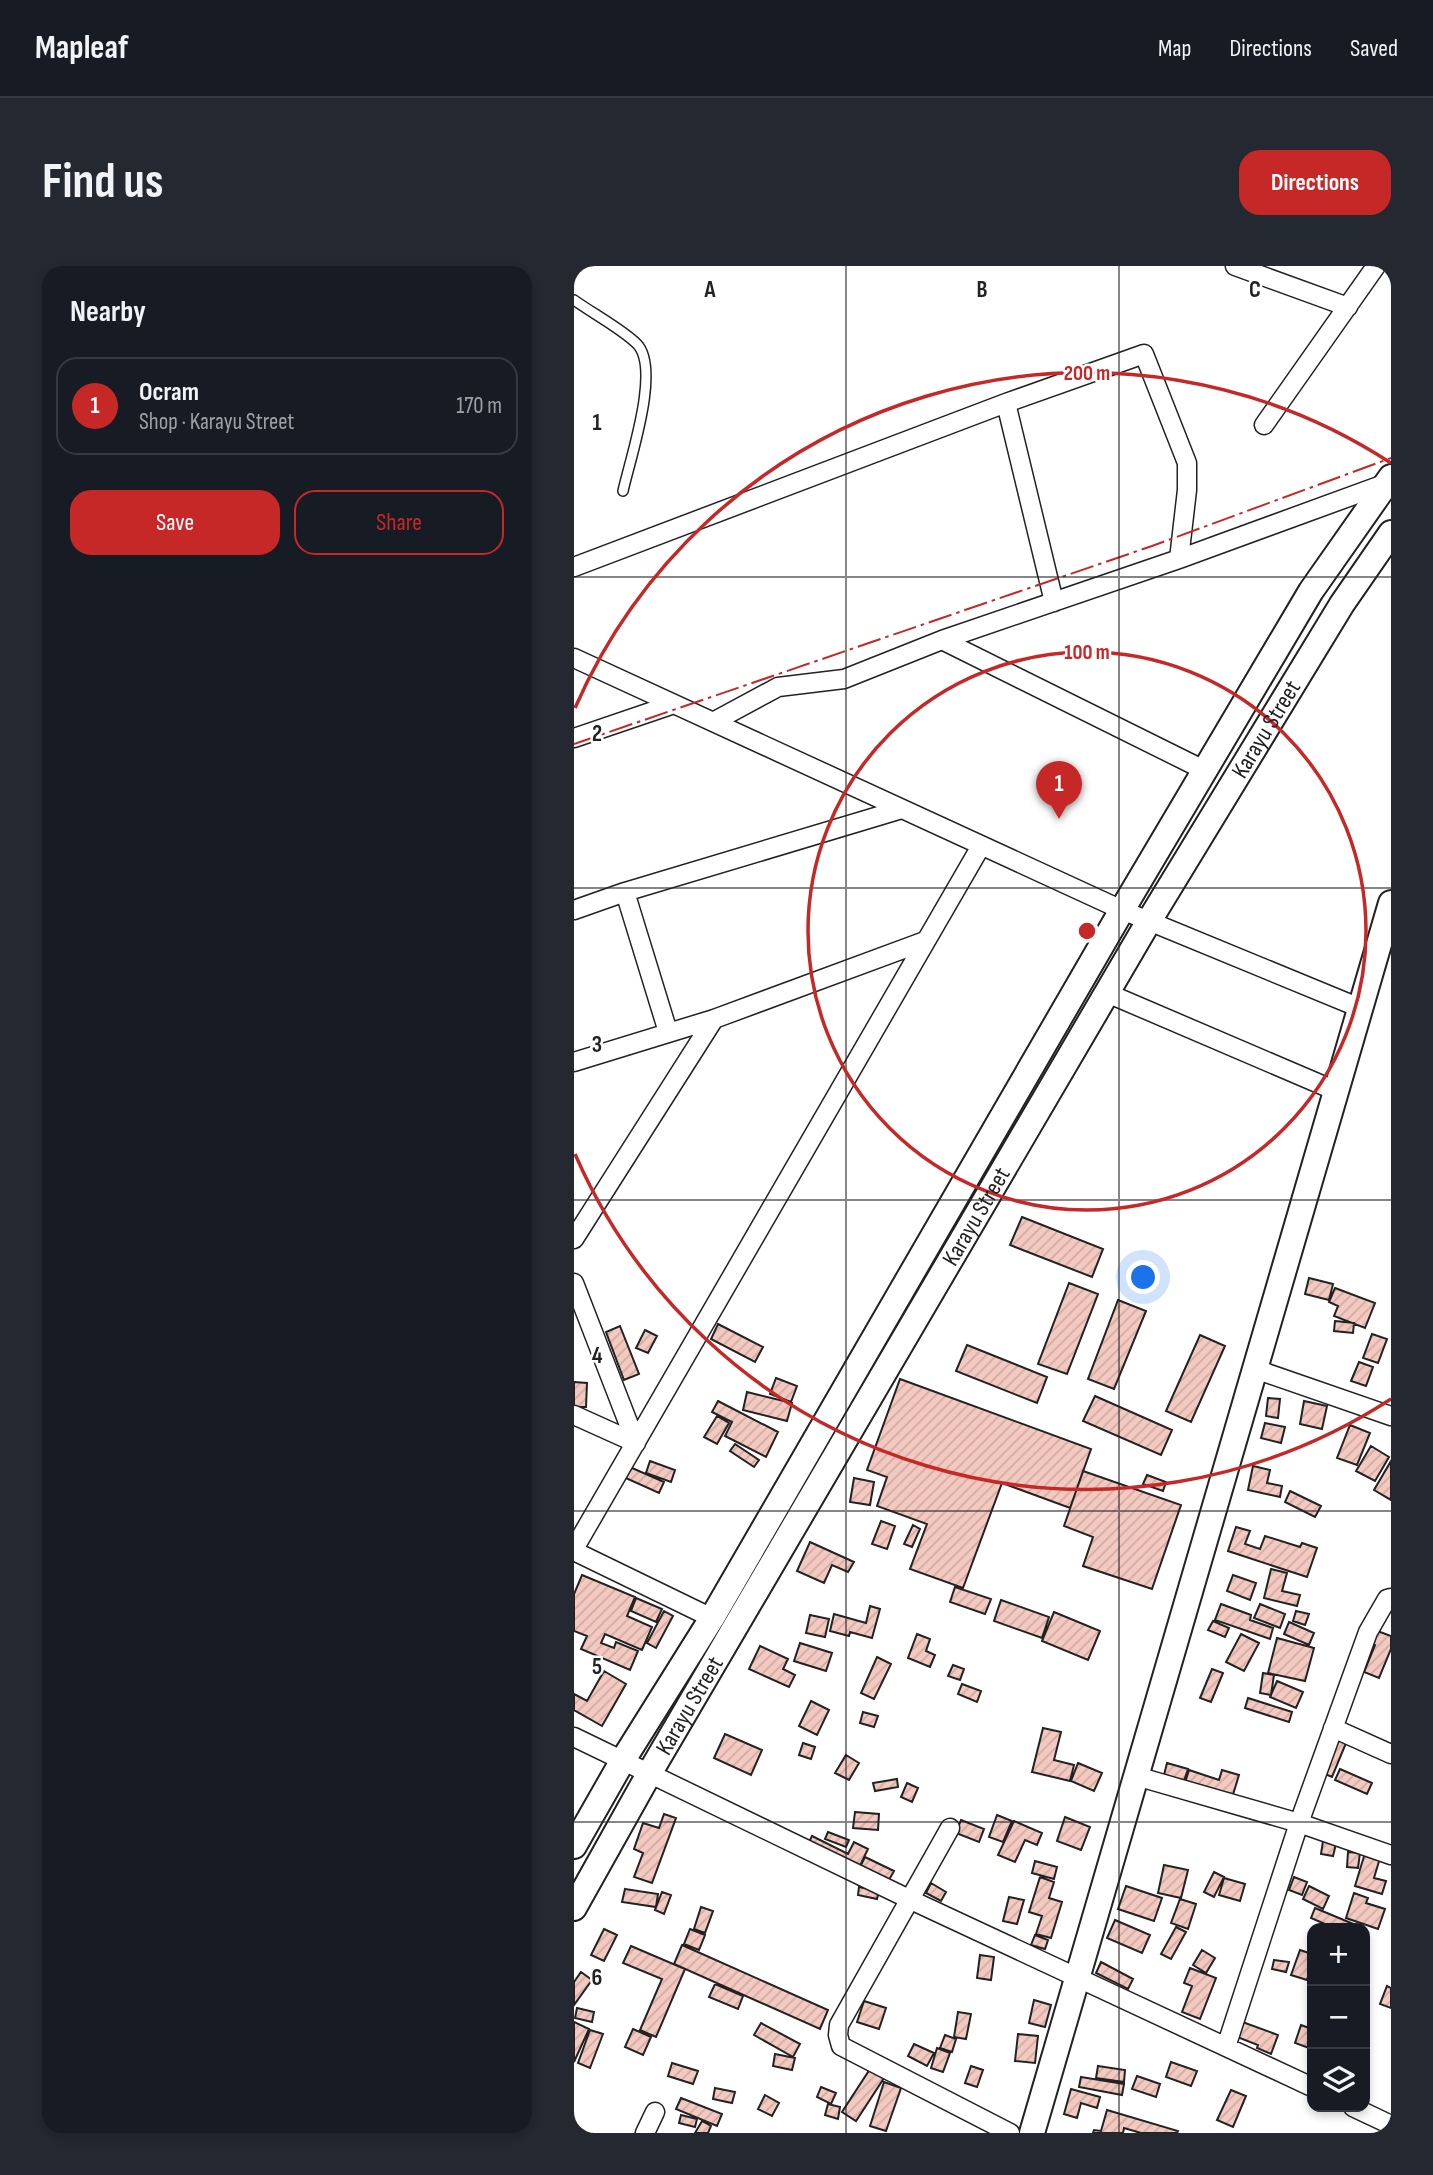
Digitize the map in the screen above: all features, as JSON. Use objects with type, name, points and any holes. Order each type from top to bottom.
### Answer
[{"type":"main road","name":"Karayu Street","points":[[574,1846],[623,1760],[712,1618],[1122,910],[1311,591],[1389,480]]},
{"type":"main road","name":"Karayu Street","points":[[574,1908],[649,1774],[1149,921],[1342,604],[1391,533]]},
{"type":"main road","points":[[1032,2133],[1360,1008],[1386,939],[1391,903]]},
{"type":"street","points":[[1235,266],[1348,307]]},
{"type":"street","points":[[1264,425],[1376,266]]},
{"type":"street","points":[[574,567],[1006,403],[1144,354],[1187,463],[1187,490],[1178,559]]},
{"type":"street","points":[[1006,403],[1054,602]]},
{"type":"street","points":[[713,722],[778,687],[845,679],[942,640],[1178,559],[1389,480]]},
{"type":"street","points":[[942,640],[1206,771]]},
{"type":"street","points":[[574,658],[1122,910],[1360,1008]]},
{"type":"street","points":[[574,738],[674,704]]},
{"type":"street","points":[[574,910],[625,892],[902,809]]},
{"type":"street","points":[[712,1618],[574,1550],[981,846]]},
{"type":"street","points":[[625,892],[668,1032]]},
{"type":"street","points":[[574,1062],[715,1019],[925,941]]},
{"type":"street","points":[[1107,993],[1336,1091]]},
{"type":"street","points":[[574,1239],[715,1019]]},
{"type":"street","points":[[574,1283],[636,1443]]},
{"type":"street","points":[[1255,1369],[1391,1416]]},
{"type":"street","points":[[574,1415],[636,1443]]},
{"type":"street","points":[[1226,2047],[1299,1823],[1368,1632],[1387,1600],[1391,1598]]},
{"type":"street","points":[[1333,1728],[1391,1754]]},
{"type":"street","points":[[574,1737],[911,1900],[1307,2085]]},
{"type":"street","points":[[1136,1776],[1299,1823],[1391,1855]]},
{"type":"street","points":[[950,1828],[839,2025],[838,2035],[841,2046],[1010,2133]]},
{"type":"street","points":[[645,2133],[655,2112]]},
{"type":"street","points":[[1364,2112],[1391,2125]]},
{"type":"lane","points":[[574,300],[638,345],[646,369],[647,391],[622,491]]},
{"type":"building","points":[[1022,1217],[1103,1249],[1092,1277],[1010,1245]]},
{"type":"building","points":[[1309,1278],[1333,1284],[1329,1300],[1305,1294]]},
{"type":"building","points":[[1069,1283],[1098,1294],[1067,1374],[1038,1364]]},
{"type":"building","points":[[1335,1288],[1375,1303],[1365,1328],[1334,1316],[1338,1306],[1329,1302]]},
{"type":"building","points":[[1118,1300],[1146,1311],[1114,1389],[1088,1379]]},
{"type":"building","points":[[1335,1321],[1354,1323],[1353,1333],[1334,1331]]},
{"type":"building","points":[[718,1324],[763,1347],[755,1362],[711,1339]]},
{"type":"building","points":[[620,1326],[639,1374],[624,1380],[606,1332]]},
{"type":"building","points":[[645,1330],[657,1336],[648,1353],[636,1348]]},
{"type":"building","points":[[1372,1334],[1387,1339],[1378,1363],[1363,1358]]},
{"type":"building","points":[[1200,1335],[1225,1346],[1191,1422],[1166,1411]]},
{"type":"building","points":[[967,1345],[1047,1377],[1037,1403],[956,1371]]},
{"type":"building","points":[[1359,1362],[1373,1367],[1366,1386],[1351,1381]]},
{"type":"building","points":[[776,1378],[797,1386],[791,1402],[770,1394]]},
{"type":"building","points":[[900,1379],[1091,1449],[1070,1508],[1002,1483],[963,1588],[910,1569],[927,1524],[877,1506],[887,1477],[867,1470]]},
{"type":"building","points":[[574,1382],[587,1383],[586,1407],[574,1407]]},
{"type":"building","points":[[747,1392],[792,1403],[787,1421],[743,1410]]},
{"type":"building","points":[[1095,1396],[1172,1430],[1161,1455],[1083,1421]]},
{"type":"building","points":[[1268,1398],[1280,1399],[1278,1418],[1266,1416]]},
{"type":"building","points":[[718,1401],[778,1432],[766,1457],[725,1436],[732,1422],[712,1412]]},
{"type":"building","points":[[1304,1401],[1327,1406],[1322,1429],[1300,1424]]},
{"type":"building","points":[[717,1416],[729,1423],[717,1444],[704,1437]]},
{"type":"building","points":[[1265,1423],[1285,1427],[1281,1443],[1261,1438]]},
{"type":"building","points":[[1350,1425],[1370,1433],[1357,1465],[1337,1458]]},
{"type":"building","points":[[735,1444],[759,1460],[754,1467],[730,1451]]},
{"type":"building","points":[[1371,1446],[1389,1457],[1375,1481],[1356,1471]]},
{"type":"building","points":[[650,1461],[675,1470],[671,1482],[646,1473]]},
{"type":"building","points":[[1391,1461],[1391,1500],[1374,1490]]},
{"type":"building","points":[[623,1464],[664,1482],[659,1493],[619,1475]]},
{"type":"building","points":[[1253,1466],[1270,1470],[1267,1483],[1282,1486],[1280,1497],[1248,1490]]},
{"type":"building","points":[[1083,1471],[1181,1505],[1152,1589],[1083,1566],[1093,1537],[1064,1526]]},
{"type":"building","points":[[1147,1475],[1166,1482],[1163,1491],[1143,1484]]},
{"type":"building","points":[[854,1478],[874,1482],[870,1505],[850,1502]]},
{"type":"building","points":[[1290,1491],[1321,1506],[1315,1517],[1285,1502]]},
{"type":"building","points":[[881,1521],[895,1526],[887,1549],[872,1544]]},
{"type":"building","points":[[913,1525],[920,1529],[912,1547],[904,1544]]},
{"type":"building","points":[[1236,1527],[1250,1531],[1245,1544],[1260,1549],[1265,1536],[1300,1547],[1302,1543],[1317,1548],[1307,1577],[1228,1551]]},
{"type":"building","points":[[810,1542],[854,1562],[848,1572],[832,1565],[824,1583],[797,1571]]},
{"type":"building","points":[[1271,1569],[1287,1573],[1282,1591],[1300,1595],[1297,1606],[1264,1598]]},
{"type":"building","points":[[582,1575],[635,1597],[627,1616],[652,1627],[642,1650],[605,1634],[601,1643],[614,1648],[616,1642],[638,1651],[630,1670],[581,1649],[587,1636],[574,1631],[574,1594]]},
{"type":"building","points":[[1233,1575],[1256,1583],[1250,1600],[1227,1591]]},
{"type":"building","points":[[955,1587],[991,1599],[985,1614],[950,1602]]},
{"type":"building","points":[[636,1598],[662,1609],[656,1622],[631,1611]]},
{"type":"building","points":[[1001,1600],[1049,1617],[1042,1638],[994,1621]]},
{"type":"building","points":[[1221,1604],[1251,1615],[1250,1620],[1273,1628],[1270,1639],[1215,1620]]},
{"type":"building","points":[[1260,1604],[1285,1614],[1280,1628],[1254,1618]]},
{"type":"building","points":[[870,1606],[880,1609],[872,1638],[850,1632],[849,1636],[830,1631],[834,1614],[866,1623]]},
{"type":"building","points":[[664,1611],[673,1616],[656,1648],[647,1643]]},
{"type":"building","points":[[1296,1611],[1309,1614],[1305,1625],[1293,1621]]},
{"type":"building","points":[[1054,1612],[1100,1631],[1088,1660],[1042,1641]]},
{"type":"building","points":[[810,1615],[829,1619],[825,1637],[806,1633]]},
{"type":"building","points":[[1213,1621],[1229,1628],[1225,1637],[1208,1630]]},
{"type":"building","points":[[1289,1622],[1314,1633],[1309,1645],[1284,1634]]},
{"type":"building","points":[[1367,1627],[1391,1636],[1391,1649],[1379,1678],[1364,1672],[1375,1645],[1362,1640]]},
{"type":"building","points":[[917,1634],[930,1639],[926,1651],[935,1655],[930,1667],[908,1658]]},
{"type":"building","points":[[1241,1634],[1259,1643],[1244,1671],[1226,1662]]},
{"type":"building","points":[[1277,1638],[1314,1648],[1305,1681],[1268,1673]]},
{"type":"building","points":[[800,1643],[832,1653],[826,1671],[794,1661]]},
{"type":"building","points":[[760,1646],[788,1659],[783,1669],[795,1675],[789,1687],[749,1669]]},
{"type":"building","points":[[877,1657],[891,1664],[874,1699],[861,1693]]},
{"type":"building","points":[[953,1665],[964,1669],[960,1680],[948,1676]]},
{"type":"building","points":[[1212,1669],[1223,1673],[1211,1702],[1200,1698]]},
{"type":"building","points":[[604,1671],[626,1684],[602,1726],[574,1710],[574,1694],[587,1701]]},
{"type":"building","points":[[1263,1673],[1274,1675],[1271,1695],[1260,1693]]},
{"type":"building","points":[[1277,1681],[1303,1692],[1296,1708],[1270,1697]]},
{"type":"building","points":[[962,1684],[981,1691],[977,1702],[958,1694]]},
{"type":"building","points":[[1248,1698],[1292,1712],[1289,1722],[1245,1708]]},
{"type":"building","points":[[811,1701],[829,1710],[817,1735],[799,1726]]},
{"type":"building","points":[[863,1712],[878,1716],[874,1727],[860,1723]]},
{"type":"building","points":[[1043,1728],[1061,1732],[1054,1760],[1074,1765],[1070,1781],[1032,1772]]},
{"type":"building","points":[[725,1734],[762,1750],[751,1775],[714,1758]]},
{"type":"building","points":[[1326,1735],[1346,1743],[1332,1777],[1320,1772]]},
{"type":"building","points":[[803,1743],[815,1747],[811,1759],[799,1755]]},
{"type":"building","points":[[846,1755],[859,1763],[849,1780],[835,1773]]},
{"type":"building","points":[[1078,1763],[1102,1773],[1094,1791],[1071,1781]]},
{"type":"building","points":[[1167,1763],[1188,1769],[1184,1781],[1164,1775]]},
{"type":"building","points":[[1340,1769],[1372,1783],[1367,1794],[1335,1780]]},
{"type":"building","points":[[1189,1770],[1219,1780],[1222,1770],[1239,1775],[1231,1801],[1184,1786]]},
{"type":"building","points":[[897,1779],[898,1787],[875,1791],[873,1783]]},
{"type":"building","points":[[907,1783],[918,1788],[912,1802],[901,1797]]},
{"type":"building","points":[[855,1812],[879,1814],[878,1830],[853,1828]]},
{"type":"building","points":[[664,1814],[676,1818],[652,1883],[634,1877],[643,1853],[634,1849],[643,1823],[659,1828]]},
{"type":"building","points":[[997,1815],[1012,1821],[1003,1842],[989,1837]]},
{"type":"building","points":[[1065,1817],[1090,1827],[1081,1850],[1057,1841]]},
{"type":"building","points":[[961,1820],[984,1829],[979,1842],[956,1833]]},
{"type":"building","points":[[1014,1821],[1042,1833],[1037,1845],[1025,1840],[1015,1862],[998,1855]]},
{"type":"building","points":[[828,1832],[849,1840],[846,1847],[825,1839]]},
{"type":"building","points":[[812,1836],[848,1854],[854,1842],[868,1849],[858,1870],[807,1846]]},
{"type":"building","points":[[1323,1841],[1336,1844],[1333,1856],[1321,1854]]},
{"type":"building","points":[[1368,1843],[1383,1848],[1374,1878],[1386,1881],[1382,1894],[1355,1886]]},
{"type":"building","points":[[1348,1852],[1360,1853],[1358,1868],[1347,1867]]},
{"type":"building","points":[[865,1857],[894,1871],[885,1887],[857,1873]]},
{"type":"building","points":[[1035,1861],[1057,1867],[1054,1879],[1032,1873]]},
{"type":"building","points":[[1164,1865],[1188,1870],[1181,1898],[1158,1893]]},
{"type":"building","points":[[1214,1872],[1224,1877],[1214,1897],[1204,1892]]},
{"type":"building","points":[[1040,1877],[1054,1882],[1049,1898],[1062,1902],[1051,1938],[1036,1934],[1042,1916],[1029,1912]]},
{"type":"building","points":[[1294,1877],[1307,1882],[1302,1895],[1289,1890]]},
{"type":"building","points":[[1224,1878],[1245,1884],[1240,1901],[1219,1895]]},
{"type":"building","points":[[931,1883],[946,1892],[941,1901],[926,1893]]},
{"type":"building","points":[[1126,1886],[1162,1898],[1154,1921],[1118,1909]]},
{"type":"building","points":[[1309,1886],[1329,1896],[1323,1909],[1303,1899]]},
{"type":"building","points":[[859,1887],[879,1891],[877,1899],[858,1895]]},
{"type":"building","points":[[625,1889],[658,1894],[656,1907],[622,1902]]},
{"type":"building","points":[[662,1892],[671,1895],[664,1914],[655,1910]]},
{"type":"building","points":[[1354,1893],[1368,1898],[1366,1903],[1385,1909],[1378,1929],[1370,1926],[1370,1923],[1346,1918]]},
{"type":"building","points":[[1009,1897],[1024,1900],[1017,1924],[1003,1921]]},
{"type":"building","points":[[1180,1899],[1196,1904],[1188,1929],[1171,1923]]},
{"type":"building","points":[[701,1907],[713,1911],[705,1933],[694,1929]]},
{"type":"building","points":[[1315,1908],[1351,1923],[1322,1923],[1311,1918]]},
{"type":"building","points":[[1115,1920],[1150,1935],[1142,1953],[1107,1938]]},
{"type":"building","points":[[1176,1927],[1186,1932],[1171,1959],[1161,1954]]},
{"type":"building","points":[[604,1929],[617,1935],[604,1961],[591,1955]]},
{"type":"building","points":[[690,1929],[705,1935],[699,1950],[684,1944]]},
{"type":"building","points":[[1035,1935],[1048,1940],[1045,1949],[1031,1945]]},
{"type":"building","points":[[682,1945],[828,2010],[820,2029],[674,1964]]},
{"type":"building","points":[[631,1946],[685,1969],[656,2037],[640,2030],[662,1979],[623,1963]]},
{"type":"building","points":[[1202,1950],[1215,1958],[1206,1973],[1193,1965]]},
{"type":"building","points":[[1300,1950],[1307,1952],[1307,1980],[1291,1975]]},
{"type":"building","points":[[980,1955],[994,1957],[991,1980],[977,1978]]},
{"type":"building","points":[[1274,1960],[1289,1962],[1286,1972],[1272,1969]]},
{"type":"building","points":[[1101,1962],[1133,1979],[1128,1989],[1096,1973]]},
{"type":"building","points":[[1190,1968],[1216,1978],[1200,2019],[1182,2012],[1192,1986],[1184,1983]]},
{"type":"building","points":[[581,1972],[592,1980],[574,2005],[574,1982]]},
{"type":"building","points":[[715,1984],[743,1996],[738,2009],[709,1997]]},
{"type":"building","points":[[1387,1986],[1391,1988],[1391,2008],[1380,2004]]},
{"type":"building","points":[[1034,2000],[1051,2005],[1045,2027],[1029,2023]]},
{"type":"building","points":[[864,2001],[886,2008],[879,2029],[857,2022]]},
{"type":"building","points":[[577,2008],[594,2012],[592,2022],[575,2018]]},
{"type":"building","points":[[958,2012],[971,2014],[966,2039],[954,2037]]},
{"type":"building","points":[[1237,2020],[1278,2035],[1271,2054],[1257,2048],[1258,2045],[1232,2035]]},
{"type":"building","points":[[574,2022],[589,2029],[574,2062]]},
{"type":"building","points":[[761,2023],[800,2044],[793,2057],[754,2035]]},
{"type":"building","points":[[1301,2025],[1307,2027],[1307,2047],[1295,2043]]},
{"type":"building","points":[[633,2029],[651,2037],[643,2055],[625,2047]]},
{"type":"building","points":[[590,2030],[603,2034],[590,2068],[578,2063]]},
{"type":"building","points":[[1018,2034],[1038,2036],[1035,2063],[1015,2061]]},
{"type":"building","points":[[945,2035],[956,2039],[952,2052],[940,2048]]},
{"type":"building","points":[[914,2044],[934,2053],[927,2066],[908,2056]]},
{"type":"building","points":[[937,2048],[950,2053],[943,2072],[931,2068]]},
{"type":"building","points":[[775,2054],[795,2058],[792,2070],[773,2066]]},
{"type":"building","points":[[1171,2062],[1197,2071],[1191,2086],[1166,2077]]},
{"type":"building","points":[[672,2063],[698,2071],[693,2084],[668,2076]]},
{"type":"building","points":[[872,2066],[886,2075],[856,2121],[842,2112]]},
{"type":"building","points":[[971,2066],[983,2070],[977,2087],[965,2083]]},
{"type":"building","points":[[1098,2066],[1125,2070],[1124,2082],[1096,2078]]},
{"type":"building","points":[[1137,2076],[1160,2084],[1156,2097],[1132,2089]]},
{"type":"building","points":[[1081,2077],[1124,2084],[1122,2095],[1079,2087]]},
{"type":"building","points":[[884,2082],[901,2088],[886,2131],[870,2126]]},
{"type":"building","points":[[821,2087],[836,2093],[831,2104],[817,2097]]},
{"type":"building","points":[[715,2088],[735,2092],[732,2103],[713,2099]]},
{"type":"building","points":[[1071,2089],[1100,2097],[1097,2108],[1081,2103],[1077,2118],[1064,2114]]},
{"type":"building","points":[[1231,2090],[1246,2096],[1233,2127],[1217,2120]]},
{"type":"building","points":[[765,2095],[779,2103],[772,2116],[758,2109]]},
{"type":"building","points":[[681,2098],[722,2114],[717,2126],[676,2109]]},
{"type":"building","points":[[828,2104],[840,2107],[838,2119],[825,2115]]},
{"type":"building","points":[[1107,2110],[1178,2131],[1141,2133],[1124,2128],[1123,2133],[1093,2133],[1094,2130],[1101,2131]]},
{"type":"building","points":[[681,2115],[697,2119],[695,2127],[679,2123]]},
{"type":"building","points":[[702,2121],[711,2126],[708,2133],[695,2133]]},
{"type":"power","points":[[574,744],[1152,546],[1391,458]]},
{"type":"place","name":"Ocram","points":[[1059,819]]}]
